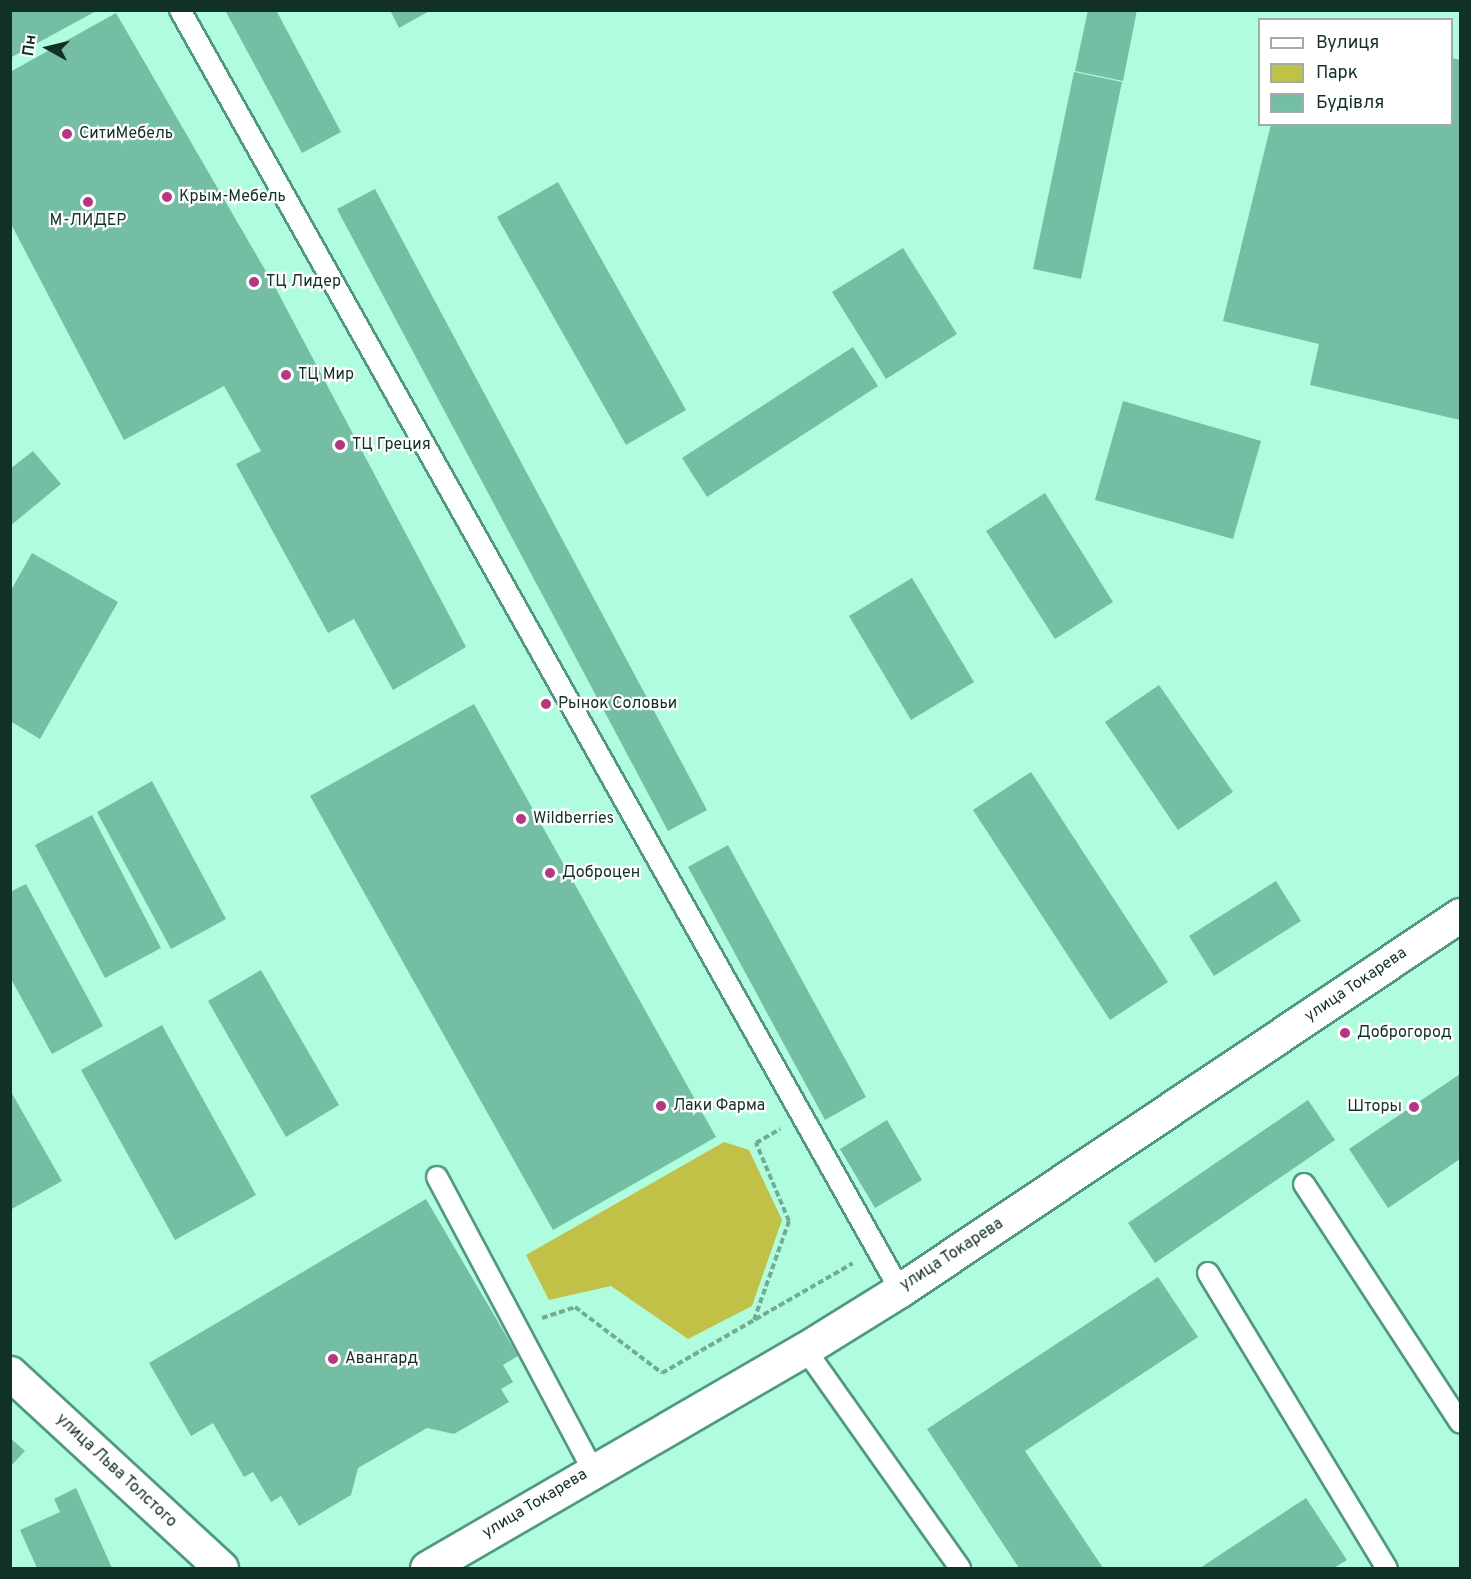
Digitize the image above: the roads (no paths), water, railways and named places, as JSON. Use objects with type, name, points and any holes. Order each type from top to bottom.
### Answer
[{"type":"street","name":"улица Токарева","points":[[427,1569],[593,1470],[805,1349],[900,1290],[1461,915]]},
{"type":"street","name":"улица Льва Толстого","points":[[10,1373],[221,1569]]},
{"type":"lane","points":[[180,10],[900,1290]]},
{"type":"lane","points":[[438,1177],[593,1470]]},
{"type":"lane","points":[[1304,1184],[1461,1422]]},
{"type":"lane","points":[[1208,1273],[1387,1569]]},
{"type":"lane","points":[[805,1349],[960,1569]]},
{"type":"place","name":"СитиМебель","points":[[67,134]]},
{"type":"place","name":"Крым-Мебель","points":[[167,197]]},
{"type":"place","name":"М-ЛИДЕР","points":[[88,202]]},
{"type":"place","name":"ТЦ Лидер","points":[[254,282]]},
{"type":"place","name":"ТЦ Мир","points":[[286,375]]},
{"type":"place","name":"ТЦ Греция","points":[[340,445]]},
{"type":"place","name":"Рынок Соловьи","points":[[546,704]]},
{"type":"place","name":"Wildberries","points":[[521,819]]},
{"type":"place","name":"Доброцен","points":[[550,873]]},
{"type":"place","name":"Доброгород","points":[[1345,1033]]},
{"type":"place","name":"Лаки Фарма","points":[[661,1106]]},
{"type":"place","name":"Шторы","points":[[1414,1107]]},
{"type":"place","name":"Авангард","points":[[333,1359]]}]
